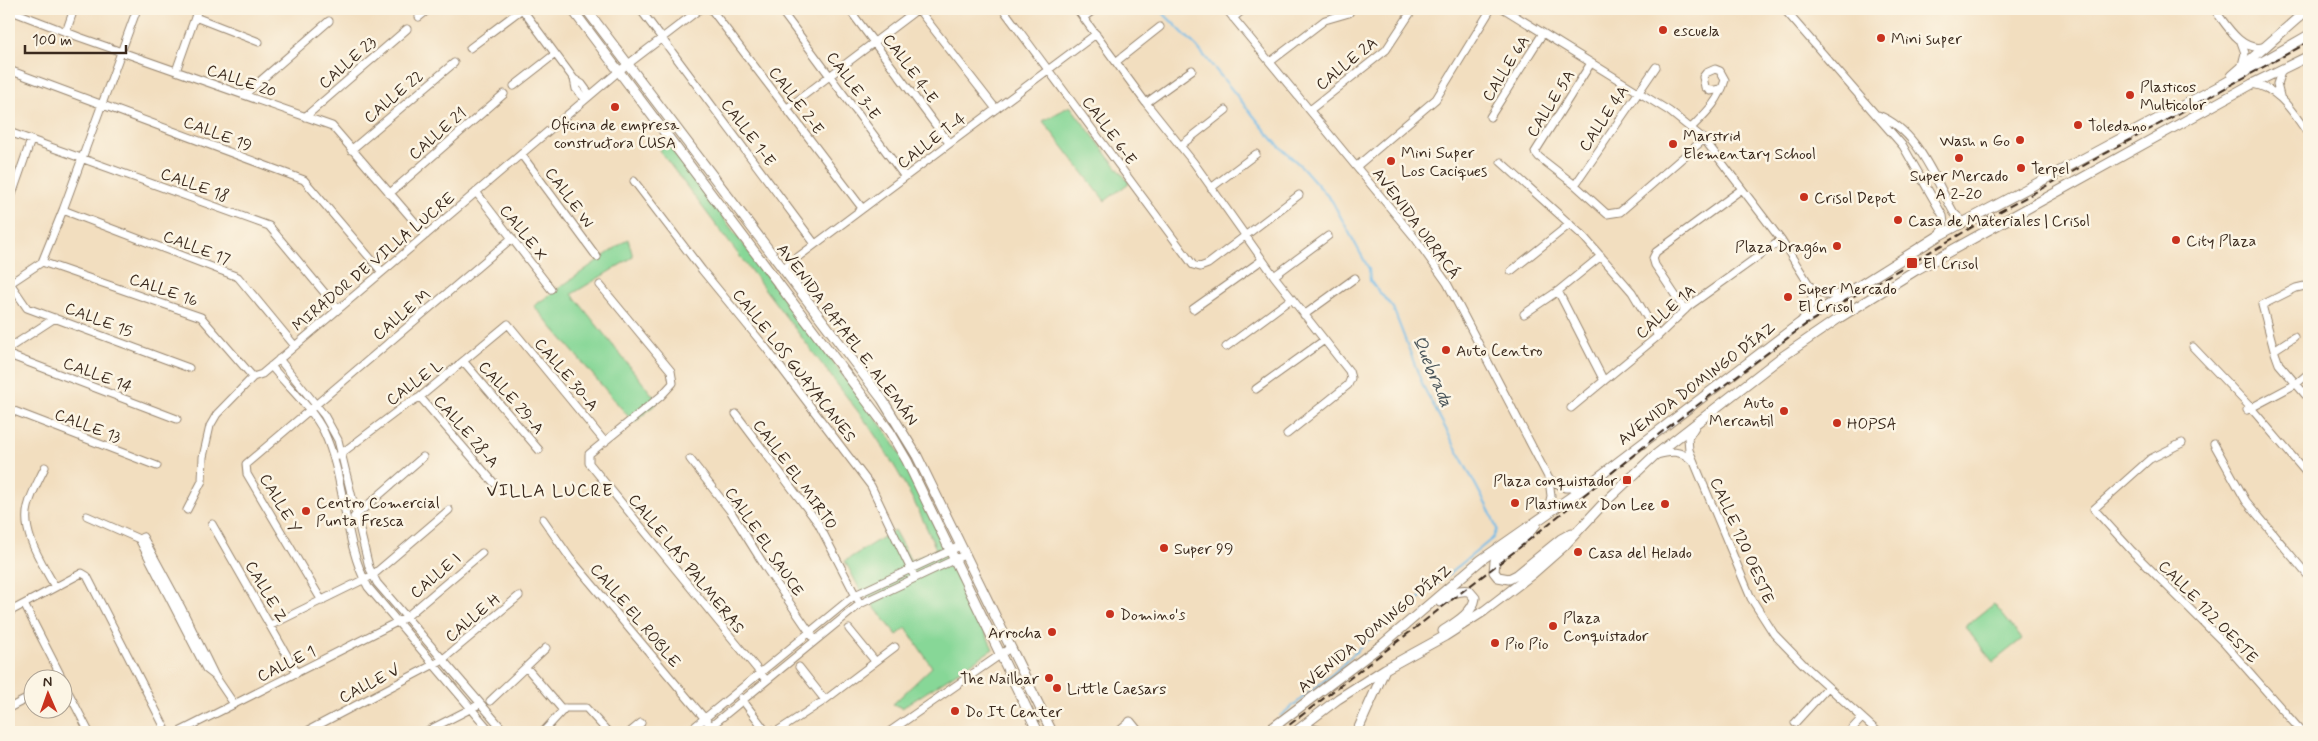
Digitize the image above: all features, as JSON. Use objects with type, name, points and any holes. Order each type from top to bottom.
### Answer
[{"type":"main road","name":"AVENIDA RAFAEL E. ALEMÁN","points":[[572,9],[890,432],[907,460],[1038,732]]},
{"type":"main road","name":"AVENIDA RAFAEL E. ALEMÁN","points":[[586,9],[782,270],[882,399],[900,426],[917,456],[1052,732]]},
{"type":"main road","points":[[2225,83],[2242,65],[2308,9]]},
{"type":"main road","name":"AVENIDA DOMINGO DÍAZ","points":[[1267,732],[1383,644],[1481,560],[1584,488],[1800,323],[1940,235],[2309,36]]},
{"type":"main road","name":"AVENIDA DOMINGO DÍAZ","points":[[1296,732],[1338,699],[1398,661],[1445,636],[1484,611],[1531,575],[1654,456],[1779,359],[1839,318],[1916,270],[2252,84],[2309,56]]},
{"type":"main road","points":[[1546,513],[1526,536],[1495,562],[1494,572],[1498,577],[1502,579],[1517,575],[1561,539],[1580,529]]},
{"type":"main road","points":[[1383,644],[1452,593],[1461,590],[1469,591],[1473,594],[1474,605],[1470,611],[1398,661]]},
{"type":"main road","points":[[1357,732],[1385,669]]},
{"type":"main road","points":[[1130,722],[1138,732]]},
{"type":"main road","points":[[1296,732],[1309,729],[1323,732]]},
{"type":"street","name":"CALLE 20","points":[[9,9],[120,52],[332,126],[426,235]]},
{"type":"street","points":[[66,32],[74,9]]},
{"type":"street","points":[[9,283],[42,262],[137,9]]},
{"type":"street","points":[[176,71],[198,9]]},
{"type":"street","points":[[418,17],[429,9]]},
{"type":"street","points":[[470,48],[522,9],[574,79],[582,84],[588,97]]},
{"type":"street","name":"CALLE 1-E","points":[[640,9],[815,244]]},
{"type":"street","name":"MIRADOR DE VILLA LUCRE","points":[[187,510],[202,481],[203,457],[210,426],[217,414],[253,377],[262,374],[627,64],[700,9]]},
{"type":"street","name":"CALLE 2-E","points":[[711,9],[862,208]]},
{"type":"street","name":"CALLE 3-E","points":[[780,9],[905,177]]},
{"type":"street","name":"CALLE 4-E","points":[[849,9],[949,143]]},
{"type":"street","points":[[786,108],[918,9],[996,109]]},
{"type":"street","name":"CALLE 6-E","points":[[1003,9],[1190,262],[1196,267],[1208,264],[1246,236]]},
{"type":"street","points":[[1077,9],[1211,188],[1291,299],[1349,371],[1351,378],[1348,385],[1287,434]]},
{"type":"street","points":[[1084,18],[1095,9]]},
{"type":"street","name":"AVENIDA URRACÁ","points":[[1226,9],[1357,166],[1415,238],[1447,283],[1549,479],[1551,496],[1546,513]]},
{"type":"street","points":[[1234,18],[1244,9]]},
{"type":"street","points":[[1270,62],[1326,20],[1349,13],[1351,9]]},
{"type":"street","name":"CALLE 2A","points":[[1310,110],[1386,50],[1413,9]]},
{"type":"street","points":[[1357,166],[1436,99],[1491,9]]},
{"type":"street","points":[[1504,9],[1638,91],[1692,127],[1704,139],[1781,240],[1812,289],[1834,296],[1848,292]]},
{"type":"street","points":[[1784,9],[1908,153],[1943,216],[1944,223],[1940,235]]},
{"type":"street","points":[[2214,9],[2241,42],[2245,53],[2242,65]]},
{"type":"street","points":[[195,17],[259,42]]},
{"type":"street","points":[[244,95],[329,21]]},
{"type":"street","points":[[1117,61],[1160,27]]},
{"type":"street","name":"CALLE 23","points":[[305,117],[407,29]]},
{"type":"street","name":"CALLE 6A","points":[[1490,117],[1543,33]]},
{"type":"street","name":"CALLE T-4","points":[[782,270],[1096,34]]},
{"type":"street","points":[[2241,42],[2252,47],[2263,47]]},
{"type":"street","points":[[514,86],[555,54]]},
{"type":"street","name":"CALLE 22","points":[[351,150],[454,63]]},
{"type":"street","name":"CALLE 5A","points":[[1575,185],[1535,152],[1592,63]]},
{"type":"street","name":"CALLE 4A","points":[[1575,185],[1656,67]]},
{"type":"street","points":[[2280,96],[2278,84],[2282,69]]},
{"type":"street","name":"CALLE 19","points":[[9,70],[304,180],[382,272]]},
{"type":"street","points":[[1146,103],[1192,70]]},
{"type":"street","points":[[2252,84],[2268,88],[2280,96],[2309,135]]},
{"type":"street","points":[[1692,127],[1718,99],[1720,89]]},
{"type":"street","name":"CALLE 21","points":[[389,194],[504,94]]},
{"type":"street","points":[[1180,146],[1226,110]]},
{"type":"street","points":[[1875,114],[1886,118],[1906,133],[1916,146],[1954,213],[1964,222]]},
{"type":"street","name":"CALLE 18","points":[[9,132],[269,226],[338,309]]},
{"type":"street","points":[[1575,185],[1607,214],[1620,212],[1704,139]]},
{"type":"street","points":[[9,204],[31,140]]},
{"type":"street","name":"CALLE W","points":[[521,154],[597,257]]},
{"type":"street","points":[[1211,188],[1256,154]]},
{"type":"street","points":[[1501,162],[1570,224],[1601,256],[1632,292],[1658,336]]},
{"type":"street","name":"CALLE LOS GUAYACANES","points":[[634,181],[702,270],[766,348],[871,486],[915,578]]},
{"type":"street","points":[[1927,187],[1936,182]]},
{"type":"street","points":[[1685,310],[1653,258],[1656,252],[1742,189]]},
{"type":"street","name":"CALLE X","points":[[476,192],[551,289]]},
{"type":"street","points":[[1246,236],[1299,196]]},
{"type":"street","name":"CALLE 17","points":[[63,210],[238,277],[295,346]]},
{"type":"street","points":[[1512,271],[1570,224]]},
{"type":"street","points":[[1274,276],[1328,236]]},
{"type":"street","name":"CALLE M","points":[[308,410],[512,238]]},
{"type":"street","name":"CALLE 1A","points":[[1571,408],[1658,336],[1685,310],[1781,240]]},
{"type":"street","points":[[1524,314],[1558,291],[1601,256]]},
{"type":"street","points":[[1193,309],[1262,260]]},
{"type":"street","name":"CALLE 16","points":[[42,262],[201,317],[253,377]]},
{"type":"street","points":[[1304,315],[1355,278]]},
{"type":"street","name":"CALLE 15","points":[[9,283],[27,308],[189,368]]},
{"type":"street","points":[[600,284],[671,371],[673,383],[661,396],[605,442]]},
{"type":"street","points":[[2309,285],[2296,288],[2262,305],[2279,364],[2309,399]]},
{"type":"street","points":[[1800,323],[1809,310],[1812,289]]},
{"type":"street","points":[[1558,291],[1604,381]]},
{"type":"street","points":[[1226,346],[1291,299]]},
{"type":"street","points":[[9,348],[56,318]]},
{"type":"street","name":"CALLE 30-A","points":[[508,324],[605,442]]},
{"type":"street","name":"CALLE L","points":[[333,458],[342,454],[404,406],[420,398],[508,324]]},
{"type":"street","points":[[2274,350],[2294,337]]},
{"type":"street","points":[[1256,390],[1323,340]]},
{"type":"street","points":[[2193,347],[2309,476]]},
{"type":"street","name":"CALLE 14","points":[[9,355],[177,419]]},
{"type":"street","points":[[279,359],[316,404],[332,427],[342,454],[369,567],[373,574],[405,618],[504,732]]},
{"type":"street","name":"CALLE 29-A","points":[[464,362],[539,450]]},
{"type":"street","points":[[271,366],[323,431],[333,458],[364,579],[396,623],[490,732]]},
{"type":"street","points":[[2249,409],[2296,384],[2309,372]]},
{"type":"street","name":"CALLE 28-A","points":[[420,398],[494,483]]},
{"type":"street","name":"CALLE 13","points":[[9,409],[157,466]]},
{"type":"street","name":"CALLE Y","points":[[308,410],[249,460],[246,468],[322,601]]},
{"type":"street","name":"CALLE EL MIRTO","points":[[736,414],[818,523],[860,604]]},
{"type":"street","name":"CALLE 120 OESTE","points":[[1705,417],[1690,433],[1688,445],[1693,462],[1751,598],[1774,634],[1828,687],[1878,732]]},
{"type":"street","points":[[323,431],[332,427]]},
{"type":"street","name":"CALLE LAS PALMERAS","points":[[605,442],[589,454],[589,463],[766,680]]},
{"type":"street","name":"CALLE 122 OESTE","points":[[2182,443],[2150,459],[2116,492],[2094,509],[2132,551],[2222,642],[2302,732]]},
{"type":"street","points":[[2214,444],[2246,500],[2309,577]]},
{"type":"street","name":"CALLE 120 OESTE","points":[[1654,456],[1676,452],[1688,456],[1693,462]]},
{"type":"street","points":[[348,522],[423,457]]},
{"type":"street","name":"CALLE EL SAUCE","points":[[690,459],[731,512],[815,640]]},
{"type":"street","points":[[45,467],[28,508],[27,525],[31,539],[55,587]]},
{"type":"street","points":[[1549,479],[1565,488],[1584,488]]},
{"type":"street","points":[[271,625],[373,574],[449,510]]},
{"type":"street","points":[[87,516],[139,539],[198,648],[234,704]]},
{"type":"street","name":"CALLE EL ROBLE","points":[[542,519],[570,558],[712,726]]},
{"type":"street","name":"CALLE Z","points":[[212,524],[297,673]]},
{"type":"street","points":[[688,732],[759,672],[856,595],[960,546]]},
{"type":"street","name":"CALLE I","points":[[405,618],[482,553]]},
{"type":"street","points":[[704,732],[860,604],[964,555]]},
{"type":"street","points":[[9,611],[82,573],[87,576],[167,732]]},
{"type":"street","name":"CALLE H","points":[[442,660],[519,596]]},
{"type":"street","points":[[24,604],[56,668]]},
{"type":"street","name":"CALLE 1","points":[[179,732],[405,618]]},
{"type":"street","points":[[849,629],[875,661]]},
{"type":"street","points":[[736,692],[744,700],[764,731],[776,732],[825,700],[895,647]]},
{"type":"street","points":[[490,701],[546,648]]},
{"type":"street","points":[[889,732],[1010,648]]},
{"type":"street","name":"CALLE V","points":[[309,730],[442,660]]},
{"type":"street","points":[[526,667],[560,708],[586,708],[608,732]]},
{"type":"street","points":[[799,667],[825,700]]},
{"type":"street","points":[[1795,723],[1828,687]]},
{"type":"street","points":[[72,699],[89,732]]},
{"type":"street","points":[[9,708],[22,701]]},
{"type":"street","points":[[425,732],[480,704]]},
{"type":"street","points":[[543,732],[566,707]]},
{"type":"street","points":[[1849,732],[1862,718]]},
{"type":"street","points":[[1118,732],[1130,722]]},
{"type":"street","points":[[630,732],[641,723]]},
{"type":"green space","points":[[1070,106],[1129,183],[1105,201],[1043,121]]},
{"type":"green space","points":[[667,144],[890,437],[907,466],[993,649],[902,708],[893,704],[932,667],[906,628],[897,635],[860,590],[845,561],[894,530],[911,561],[936,549],[906,486],[869,426],[659,150]]},
{"type":"green space","points":[[628,239],[633,257],[572,294],[658,402],[634,423],[534,306]]},
{"type":"green space","points":[[1994,604],[2022,639],[1993,662],[1965,627]]},
{"type":"waterway","name":"Quebrada","points":[[1159,9],[1197,47],[1275,142],[1303,168],[1332,201],[1369,269],[1370,281],[1393,308],[1423,386],[1491,514],[1497,529],[1493,538],[1368,640],[1334,673],[1280,716]]},
{"type":"railway","points":[[1280,732],[1519,548],[1663,431],[1809,322],[1988,218],[2309,42]]},
{"type":"place","name":"escuela","points":[[1663,30]]},
{"type":"place","name":"Mini super","points":[[1881,38]]},
{"type":"place","name":"Plasticos Multicolor","points":[[2130,95]]},
{"type":"place","name":"Oficina de empresa constructora CUSA","points":[[615,107]]},
{"type":"place","name":"Toledano","points":[[2078,125]]},
{"type":"place","name":"Wash n Go","points":[[2020,140]]},
{"type":"place","name":"Marstrid Elementary School","points":[[1673,144]]},
{"type":"place","name":"Super Mercado A 2-20","points":[[1959,158]]},
{"type":"place","name":"Mini Super Los Caciques","points":[[1391,161]]},
{"type":"place","name":"Terpel","points":[[2021,168]]},
{"type":"place","name":"Crisol Depot","points":[[1804,197]]},
{"type":"place","name":"Casa de Materiales | Crisol","points":[[1898,220]]},
{"type":"place","name":"City Plaza","points":[[2176,240]]},
{"type":"place","name":"Plaza Dragón","points":[[1837,246]]},
{"type":"place","name":"El Crisol","points":[[1912,263]]},
{"type":"place","name":"Super Mercado El Crisol","points":[[1788,297]]},
{"type":"place","name":"Auto Centro","points":[[1446,350]]},
{"type":"place","name":"Auto Mercantil","points":[[1784,411]]},
{"type":"place","name":"HOPSA","points":[[1837,423]]},
{"type":"place","name":"Plaza conquistador","points":[[1627,480]]},
{"type":"place","name":"Plastimex","points":[[1515,503]]},
{"type":"place","name":"Don Lee","points":[[1665,504]]},
{"type":"place","name":"Centro Comercial Punta Fresca","points":[[306,511]]},
{"type":"place","name":"Super 99","points":[[1164,548]]},
{"type":"place","name":"Casa del Helado","points":[[1578,552]]},
{"type":"place","name":"Domino's","points":[[1110,614]]},
{"type":"place","name":"Plaza Conquistador","points":[[1553,626]]},
{"type":"place","name":"Arrocha","points":[[1052,632]]},
{"type":"place","name":"Pio Pio","points":[[1495,643]]},
{"type":"place","name":"The Nailbar","points":[[1049,678]]},
{"type":"place","name":"Little Caesars","points":[[1057,688]]},
{"type":"place","name":"Do It Center","points":[[955,711]]},
{"type":"district","name":"VILLA LUCRE","points":[[550,490]]}]
